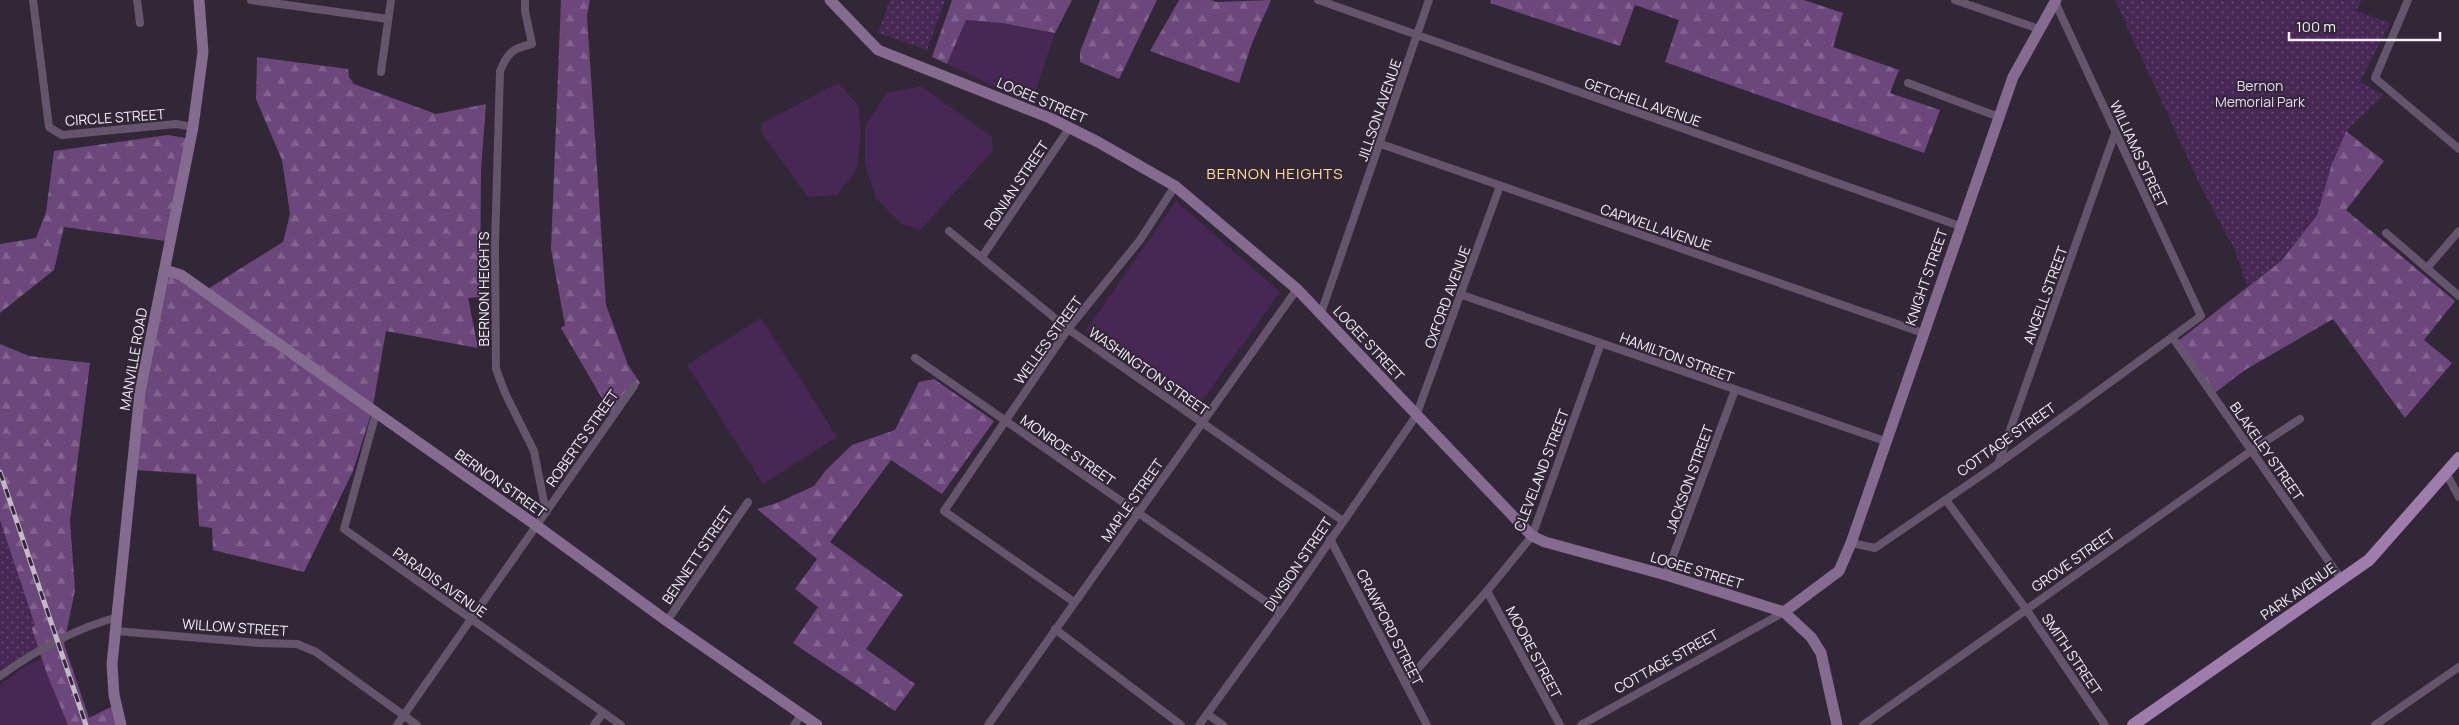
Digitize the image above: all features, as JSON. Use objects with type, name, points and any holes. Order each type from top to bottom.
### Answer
[{"type":"main road","name":"PARK AVENUE","points":[[2133,725],[2370,560],[2459,458]]},
{"type":"street","name":"CIRCLE STREET","points":[[33,0],[49,126],[62,135],[176,124],[193,127]]},
{"type":"street","points":[[137,0],[140,23]]},
{"type":"street","name":"MANVILLE ROAD","points":[[121,725],[114,695],[112,664],[140,392],[193,127],[203,52],[199,0]]},
{"type":"street","points":[[251,0],[388,19]]},
{"type":"street","points":[[381,72],[391,0]]},
{"type":"street","name":"BERNON HEIGHTS","points":[[525,0],[525,11],[532,44],[516,48],[505,58],[500,71],[495,245],[496,359],[505,393],[534,451],[546,512]]},
{"type":"street","name":"LOGEE STREET","points":[[830,0],[878,50],[1070,127],[1175,186],[1297,290],[1321,313],[1416,416],[1532,536],[1545,542],[1784,612],[1811,637],[1821,653],[1837,725]]},
{"type":"street","name":"GETCHELL AVENUE","points":[[1318,0],[1960,226]]},
{"type":"street","name":"JILLSON AVENUE","points":[[1321,313],[1381,144],[1429,0]]},
{"type":"street","points":[[1955,0],[2039,29]]},
{"type":"street","points":[[2408,0],[2375,78],[2459,149]]},
{"type":"street","name":"KNIGHT STREET","points":[[1839,571],[2013,77],[2056,1]]},
{"type":"street","name":"WILLIAMS STREET","points":[[2056,1],[2115,133],[2201,316]]},
{"type":"street","points":[[1908,83],[1999,117]]},
{"type":"street","name":"RONIAN STREET","points":[[982,257],[1070,127]]},
{"type":"street","name":"ANGELL STREET","points":[[1998,464],[2115,133]]},
{"type":"street","name":"CAPWELL AVENUE","points":[[1381,144],[1923,333]]},
{"type":"street","name":"WELLES STREET","points":[[1074,602],[944,511],[1068,329],[1140,240],[1175,186]]},
{"type":"street","name":"OXFORD AVENUE","points":[[1416,416],[1462,295],[1500,186]]},
{"type":"street","points":[[2427,268],[2459,230]]},
{"type":"street","name":"WASHINGTON STREET","points":[[949,231],[1068,329],[1343,521]]},
{"type":"street","points":[[2386,233],[2459,296]]},
{"type":"street","name":"BERNON STREET","points":[[165,270],[181,274],[667,621],[817,725]]},
{"type":"street","name":"MAPLE STREET","points":[[988,725],[1297,290]]},
{"type":"street","name":"HAMILTON STREET","points":[[1462,295],[1885,441]]},
{"type":"street","name":"COTTAGE STREET","points":[[1850,543],[1875,548],[1998,464],[2201,316]]},
{"type":"street","name":"BLAKELEY STREET","points":[[2173,338],[2341,579]]},
{"type":"street","name":"CLEVELAND STREET","points":[[1405,683],[1487,591],[1532,536],[1601,343]]},
{"type":"street","name":"MONROE STREET","points":[[915,358],[1281,612]]},
{"type":"street","name":"ROBERTS STREET","points":[[397,725],[634,386]]},
{"type":"street","name":"JACKSON STREET","points":[[1666,576],[1734,390]]},
{"type":"street","name":"PARADIS AVENUE","points":[[376,413],[344,529],[621,725]]},
{"type":"street","name":"DIVISION STREET","points":[[1198,725],[1281,612],[1416,416]]},
{"type":"street","name":"GROVE STREET","points":[[1863,725],[2250,451],[2300,419]]},
{"type":"street","points":[[2446,473],[2459,497]]},
{"type":"street","name":"SMITH STREET","points":[[1946,500],[2026,609],[2105,725]]},
{"type":"street","name":"BENNETT STREET","points":[[667,621],[748,502]]},
{"type":"street","name":"CRAWFORD STREET","points":[[1330,539],[1427,725]]},
{"type":"street","name":"COTTAGE STREET","points":[[1580,725],[1784,612],[1839,571]]},
{"type":"street","name":"MOORE STREET","points":[[1487,591],[1560,725]]},
{"type":"street","points":[[0,676],[28,656],[103,621],[118,617]]},
{"type":"street","points":[[1055,629],[1181,725]]},
{"type":"street","name":"WILLOW STREET","points":[[116,631],[259,643],[297,644],[316,652],[417,725]]},
{"type":"street","points":[[2376,725],[2459,667]]},
{"type":"street","points":[[594,725],[603,713]]},
{"type":"street","points":[[794,725],[802,714]]},
{"type":"street","points":[[1207,714],[1223,725]]},
{"type":"green space","points":[[561,0],[590,0],[587,16],[606,305],[628,365],[640,383],[614,419],[561,328],[565,325],[551,249]]},
{"type":"green space","points":[[890,0],[945,0],[927,50],[878,33]]},
{"type":"green space","points":[[952,0],[1072,0],[1055,33],[1002,23],[966,20],[947,64],[932,57]]},
{"type":"green space","points":[[1100,0],[1157,0],[1119,79],[1080,62],[1080,52]]},
{"type":"green space","points":[[1179,0],[1211,0],[1217,2],[1271,0],[1252,43],[1239,83],[1150,51]]},
{"type":"green space","points":[[1491,0],[1804,0],[1843,13],[1833,47],[1899,70],[1890,93],[1940,110],[1924,153],[1665,62],[1679,20],[1635,5],[1620,46],[1490,3]]},
{"type":"green space","name":"Bernon Memorial Park","points":[[2115,0],[2361,0],[2357,11],[2390,23],[2360,82],[2384,95],[2346,131],[2331,166],[2317,215],[2281,261],[2247,286],[2235,250],[2200,185]]},
{"type":"green space","points":[[966,20],[1002,23],[1055,33],[1031,104],[947,64]]},
{"type":"green space","points":[[257,57],[348,69],[349,77],[354,84],[436,114],[486,104],[481,169],[480,297],[468,298],[478,348],[386,331],[372,411],[353,471],[304,572],[213,550],[212,528],[199,526],[196,474],[133,470],[142,395],[167,272],[203,292],[283,242],[290,214],[282,160],[256,99]]},
{"type":"green space","points":[[838,83],[859,106],[861,138],[856,171],[837,195],[808,197],[765,138],[761,131],[762,123]]},
{"type":"green space","points":[[921,86],[992,137],[993,151],[920,230],[900,223],[876,198],[865,165],[865,126],[887,93]]},
{"type":"green space","points":[[2346,131],[2384,161],[2346,210],[2455,301],[2424,340],[2452,363],[2405,418],[2333,319],[2245,370],[2212,395],[2178,341],[2281,261],[2317,215],[2331,166]]},
{"type":"green space","points":[[168,135],[191,139],[173,242],[64,227],[54,270],[0,313],[0,244],[36,238],[46,212],[54,151]]},
{"type":"green space","points":[[1176,201],[1280,292],[1196,409],[1086,330]]},
{"type":"green space","points":[[761,318],[837,437],[763,484],[687,365]]},
{"type":"green space","points":[[0,344],[29,356],[90,363],[70,521],[75,590],[64,644],[89,718],[113,706],[116,725],[68,725],[47,674],[0,534]]},
{"type":"green space","points":[[934,379],[994,421],[942,494],[891,460],[830,542],[903,595],[866,649],[915,684],[895,711],[793,643],[818,607],[795,589],[817,559],[757,509],[777,503],[814,486],[826,470],[852,445],[895,430],[919,382]]},
{"type":"green space","points":[[0,520],[35,625],[31,628],[38,648],[0,669]]},
{"type":"green space","points":[[42,659],[68,725],[0,725],[0,685],[26,666]]},
{"type":"railway","points":[[0,472],[86,725]]},
{"type":"district","name":"BERNON HEIGHTS","points":[[1275,173]]}]
